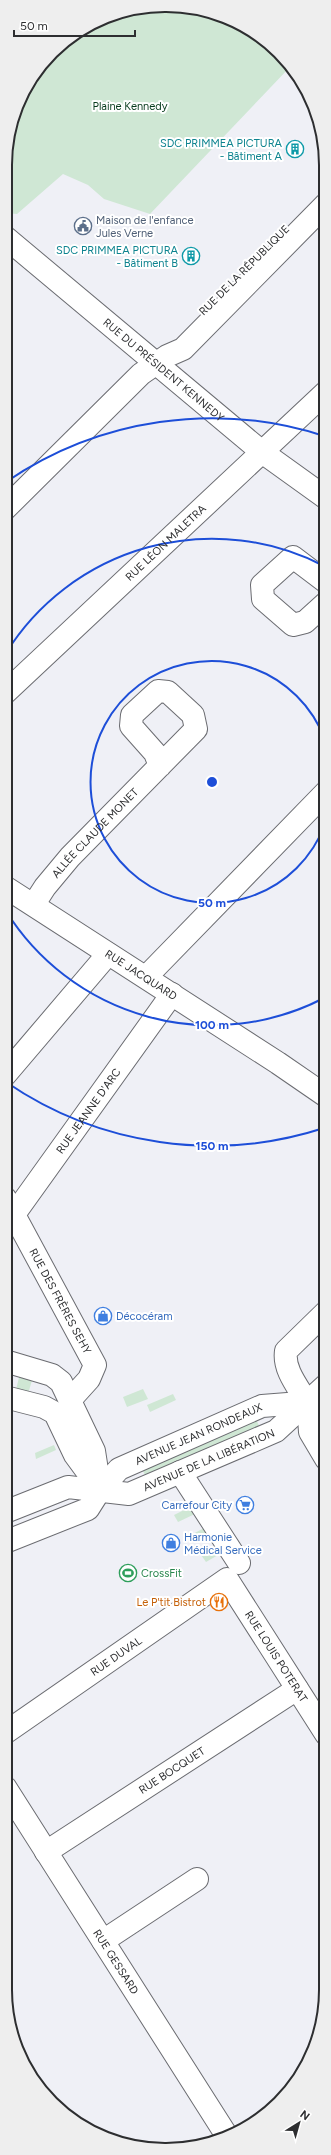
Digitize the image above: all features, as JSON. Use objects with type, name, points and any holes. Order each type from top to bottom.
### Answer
[{"type":"street","name":"RUE DE LA RÉPUBLIQUE","points":[[161,360],[175,340],[319,194]]},
{"type":"street","name":"RUE DE LA RÉPUBLIQUE","points":[[12,502],[141,374],[161,360],[183,349],[319,211]]},
{"type":"street","name":"RUE DU PRÉSIDENT KENNEDY","points":[[12,243],[161,360],[262,452],[319,493]]},
{"type":"street","name":"RUE LÉON MALETRA","points":[[12,686],[319,399]]},
{"type":"street","points":[[319,577],[293,557],[262,585],[263,599],[293,625],[305,622],[319,609]]},
{"type":"street","name":"ALLÉE CLAUDE MONET","points":[[34,904],[44,887],[70,857],[160,766]]},
{"type":"street","points":[[146,977],[319,799]]},
{"type":"street","name":"RUE JACQUARD","points":[[12,891],[278,1063],[319,1092]]},
{"type":"street","points":[[12,1067],[108,954]]},
{"type":"street","name":"RUE JEANNE D'ARC","points":[[12,1208],[172,994]]},
{"type":"street","name":"RUE DES FRÈRES SEHY","points":[[12,1220],[95,1365],[89,1379],[63,1406]]},
{"type":"street","points":[[319,1319],[286,1351],[285,1360],[287,1365],[319,1404]]},
{"type":"street","points":[[12,1363],[52,1375],[61,1382],[63,1406],[94,1451],[100,1490],[88,1509],[12,1539]]},
{"type":"street","points":[[12,1399],[44,1407],[63,1406]]},
{"type":"street","name":"AVENUE JEAN RONDEAUX","points":[[100,1490],[119,1469],[262,1406],[319,1405]]},
{"type":"street","name":"AVENUE DE LA LIBÉRATION","points":[[12,1509],[68,1487],[129,1494],[276,1431],[319,1406]]},
{"type":"street","points":[[319,1408],[310,1432],[319,1447]]},
{"type":"street","name":"RUE LOUIS POTERAT","points":[[180,1472],[297,1689],[319,1723]]},
{"type":"street","name":"RUE DUVAL","points":[[12,1728],[233,1571]]},
{"type":"street","name":"RUE BOCQUET","points":[[46,1852],[297,1689]]},
{"type":"street","name":"RUE GESSARD","points":[[12,1799],[224,2131]]},
{"type":"street","points":[[103,1941],[197,1879]]},
{"type":"green space","name":"Plaine Kennedy","points":[[176,12],[205,17],[233,28],[251,38],[267,50],[286,71],[150,214],[104,199],[88,185],[63,174],[17,214],[12,214],[12,155],[20,116],[38,80],[50,64],[64,50],[80,38],[98,28],[116,20],[145,13]]},
{"type":"green space","points":[[20,1373],[33,1377],[28,1394],[16,1390]]},
{"type":"green space","points":[[143,1389],[148,1399],[127,1407],[123,1397]]},
{"type":"green space","points":[[173,1394],[176,1400],[150,1412],[147,1405]]},
{"type":"green space","points":[[256,1419],[260,1428],[146,1477],[142,1469]]},
{"type":"green space","points":[[54,1445],[56,1450],[36,1459],[35,1453]]},
{"type":"green space","points":[[192,1506],[197,1513],[178,1522],[174,1515]]},
{"type":"green space","points":[[208,1526],[213,1533],[193,1543],[189,1536]]},
{"type":"green space","points":[[220,1544],[225,1551],[206,1562],[201,1555]]},
{"type":"place","name":"SDC PRIMMEA PICTURA - Bâtiment A","points":[[295,149]]},
{"type":"place","name":"Maison de l'enfance Jules Verne","points":[[83,226]]},
{"type":"place","name":"SDC PRIMMEA PICTURA - Bâtiment B","points":[[191,256]]},
{"type":"place","name":"Décocéram","points":[[103,1316]]},
{"type":"place","name":"Carrefour City","points":[[245,1505]]},
{"type":"place","name":"Harmonie Médical Service","points":[[171,1543]]},
{"type":"place","name":"CrossFit","points":[[128,1573]]},
{"type":"place","name":"Le P'tit Bistrot","points":[[219,1602]]}]
